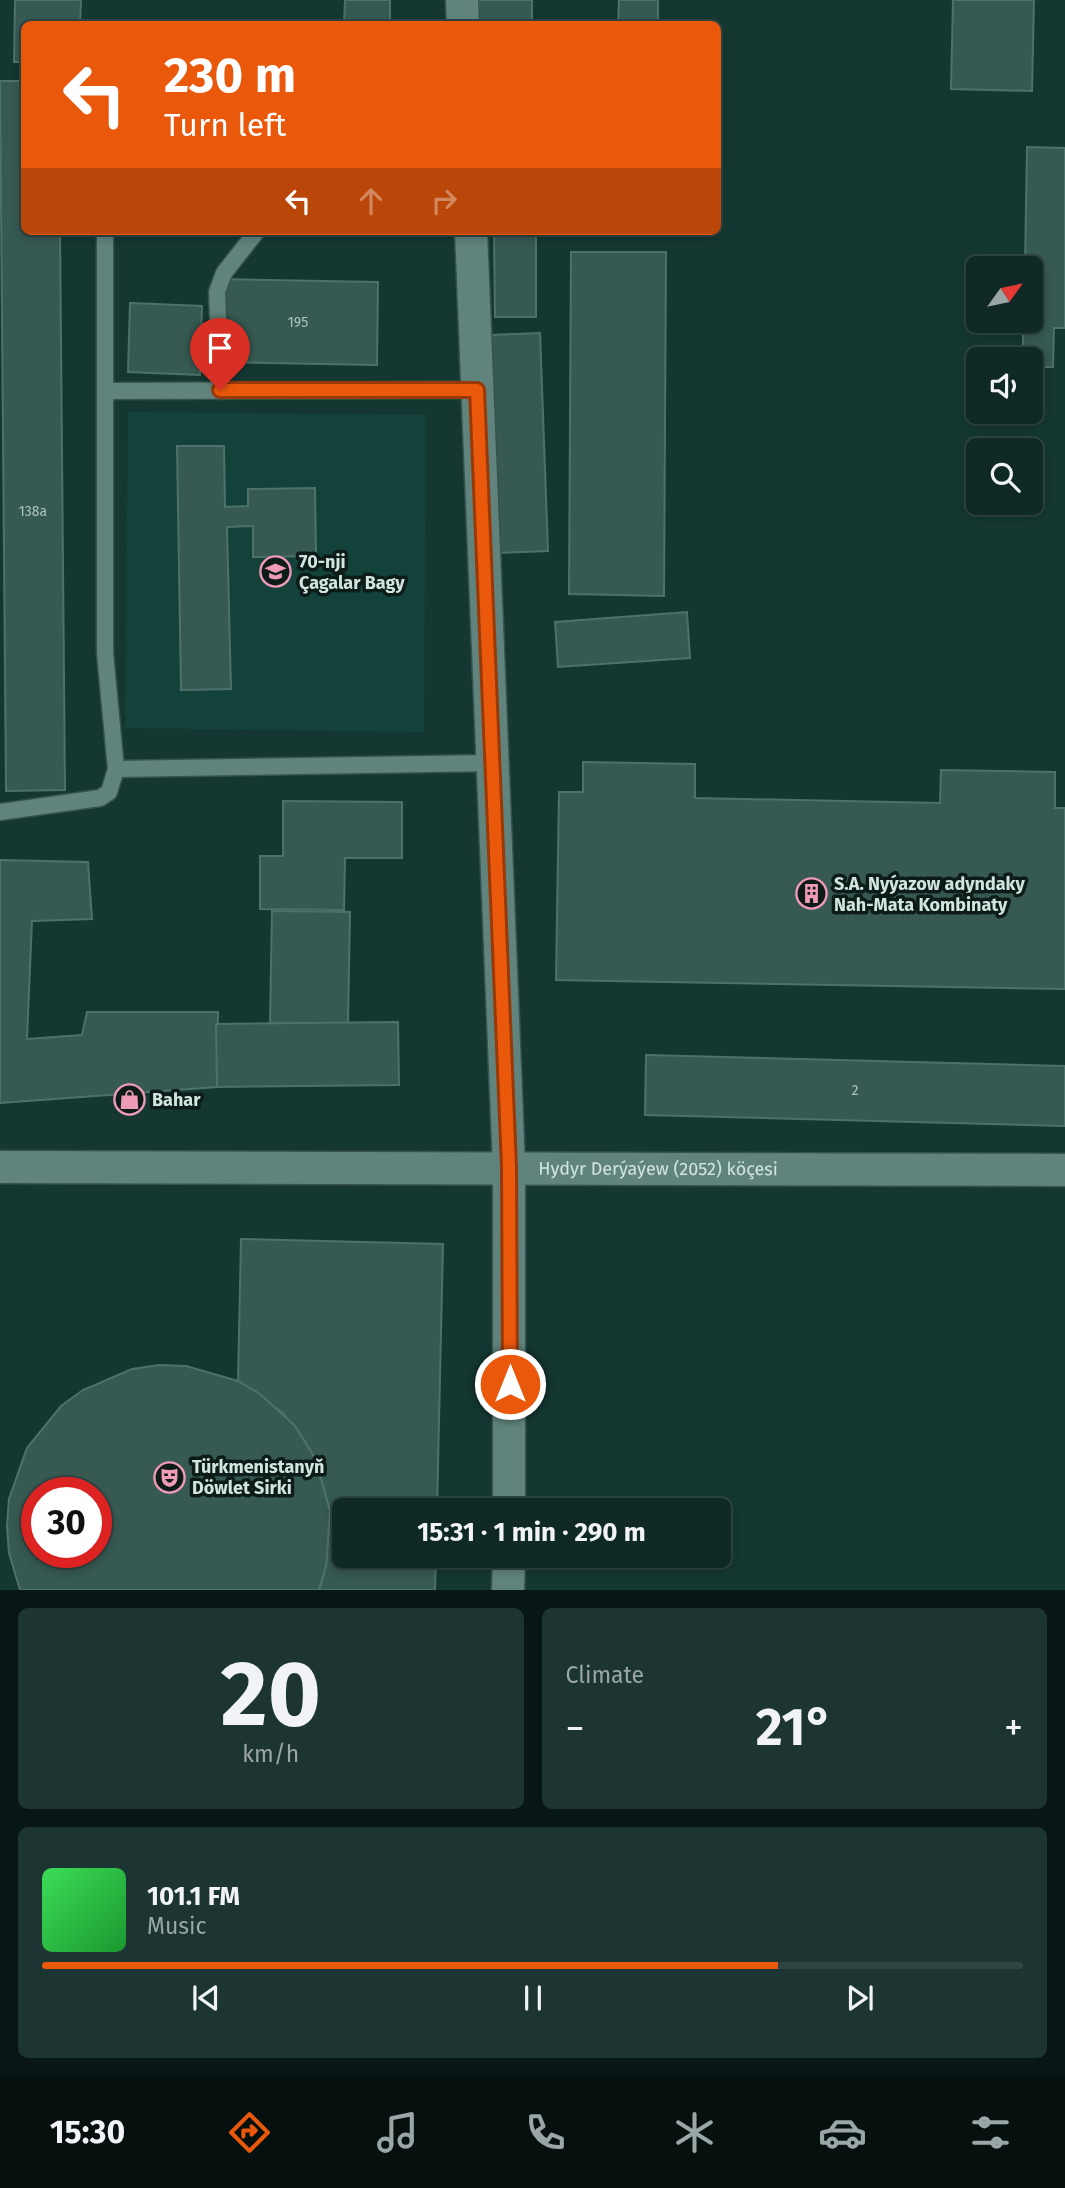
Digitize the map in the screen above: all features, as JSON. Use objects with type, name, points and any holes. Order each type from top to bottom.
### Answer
[{"type":"street","points":[[462,0],[463,21]]},
{"type":"street","points":[[471,235],[509,1167],[509,1498]]},
{"type":"street","name":"Hydyr Derýaýew (2052) köçesi","points":[[0,1167],[1065,1170]]},
{"type":"street","points":[[509,1568],[509,1590]]},
{"type":"lane","points":[[0,812],[100,798],[109,792],[116,769],[105,653],[105,235]]},
{"type":"lane","points":[[221,391],[217,292],[224,273],[254,235]]},
{"type":"lane","points":[[105,391],[477,390]]},
{"type":"lane","points":[[116,769],[492,763]]},
{"type":"shaded area","name":"70-nji Çagalar Bagy","points":[[128,412],[426,415],[424,732],[125,728]]},
{"type":"building","points":[[15,0],[81,0],[80,21],[21,21],[21,62],[14,62]]},
{"type":"building","points":[[345,0],[390,0],[390,21],[344,21]]},
{"type":"building","points":[[479,0],[532,0],[532,21],[479,21]]},
{"type":"building","points":[[619,0],[658,0],[658,21],[618,21]]},
{"type":"building","points":[[953,0],[1034,0],[1032,91],[951,89]]},
{"type":"building","points":[[0,81],[21,81],[21,235],[60,235],[65,790],[6,791]]},
{"type":"building","points":[[1027,147],[1065,148],[1065,328],[1054,328],[1053,367],[1043,367],[1043,347],[1023,347],[1023,333],[1043,333],[1043,256],[1025,256]]},
{"type":"building","points":[[494,235],[536,235],[536,317],[495,317]]},
{"type":"building","points":[[571,252],[666,252],[664,596],[569,594]]},
{"type":"building","points":[[220,279],[378,282],[377,365],[218,362]]},
{"type":"building","points":[[130,303],[202,306],[200,375],[128,372]]},
{"type":"building","points":[[540,333],[548,551],[496,553],[488,335]]},
{"type":"building","points":[[177,446],[224,446],[225,507],[248,506],[248,489],[315,488],[316,556],[253,557],[253,526],[227,527],[231,689],[181,690]]},
{"type":"building","points":[[687,612],[690,658],[558,667],[555,622]]},
{"type":"building","name":"S.A. Nyýazow adyndaky Nah-Mata Kombinaty","points":[[583,762],[695,764],[695,798],[940,803],[941,770],[1055,772],[1055,808],[1065,808],[1065,989],[556,980],[559,792],[583,792]]},
{"type":"building","points":[[283,801],[402,802],[402,858],[345,858],[344,910],[260,909],[260,856],[283,856]]},
{"type":"building","points":[[0,860],[88,862],[92,919],[32,921],[27,1039],[82,1035],[87,1012],[218,1012],[217,1087],[0,1103]]},
{"type":"building","points":[[272,911],[350,912],[348,1023],[270,1023]]},
{"type":"building","points":[[398,1022],[399,1085],[217,1087],[216,1024]]},
{"type":"building","points":[[646,1055],[1065,1066],[1065,1126],[645,1115]]},
{"type":"building","points":[[241,1239],[443,1244],[437,1498],[332,1498],[332,1568],[436,1568],[435,1590],[319,1590],[326,1566],[330,1511],[315,1458],[283,1413],[238,1381]]},
{"type":"building","name":"Türkmenistanyň Döwlet Sirki","points":[[159,1365],[186,1366],[238,1381],[260,1394],[295,1426],[315,1458],[330,1511],[326,1566],[319,1590],[20,1590],[9,1553],[9,1499],[27,1448],[61,1406],[83,1390],[132,1369]]},
{"type":"place","name":"70-nji Çagalar Bagy","points":[[276,572]]},
{"type":"place","name":"S.A. Nyýazow adyndaky Nah-Mata Kombinaty","points":[[811,894]]},
{"type":"place","name":"Bahar","points":[[129,1100]]},
{"type":"place","name":"Türkmenistanyň Döwlet Sirki","points":[[169,1477]]},
{"type":"route","points":[[220,390],[477,390],[509,1167],[510,1384]]}]
